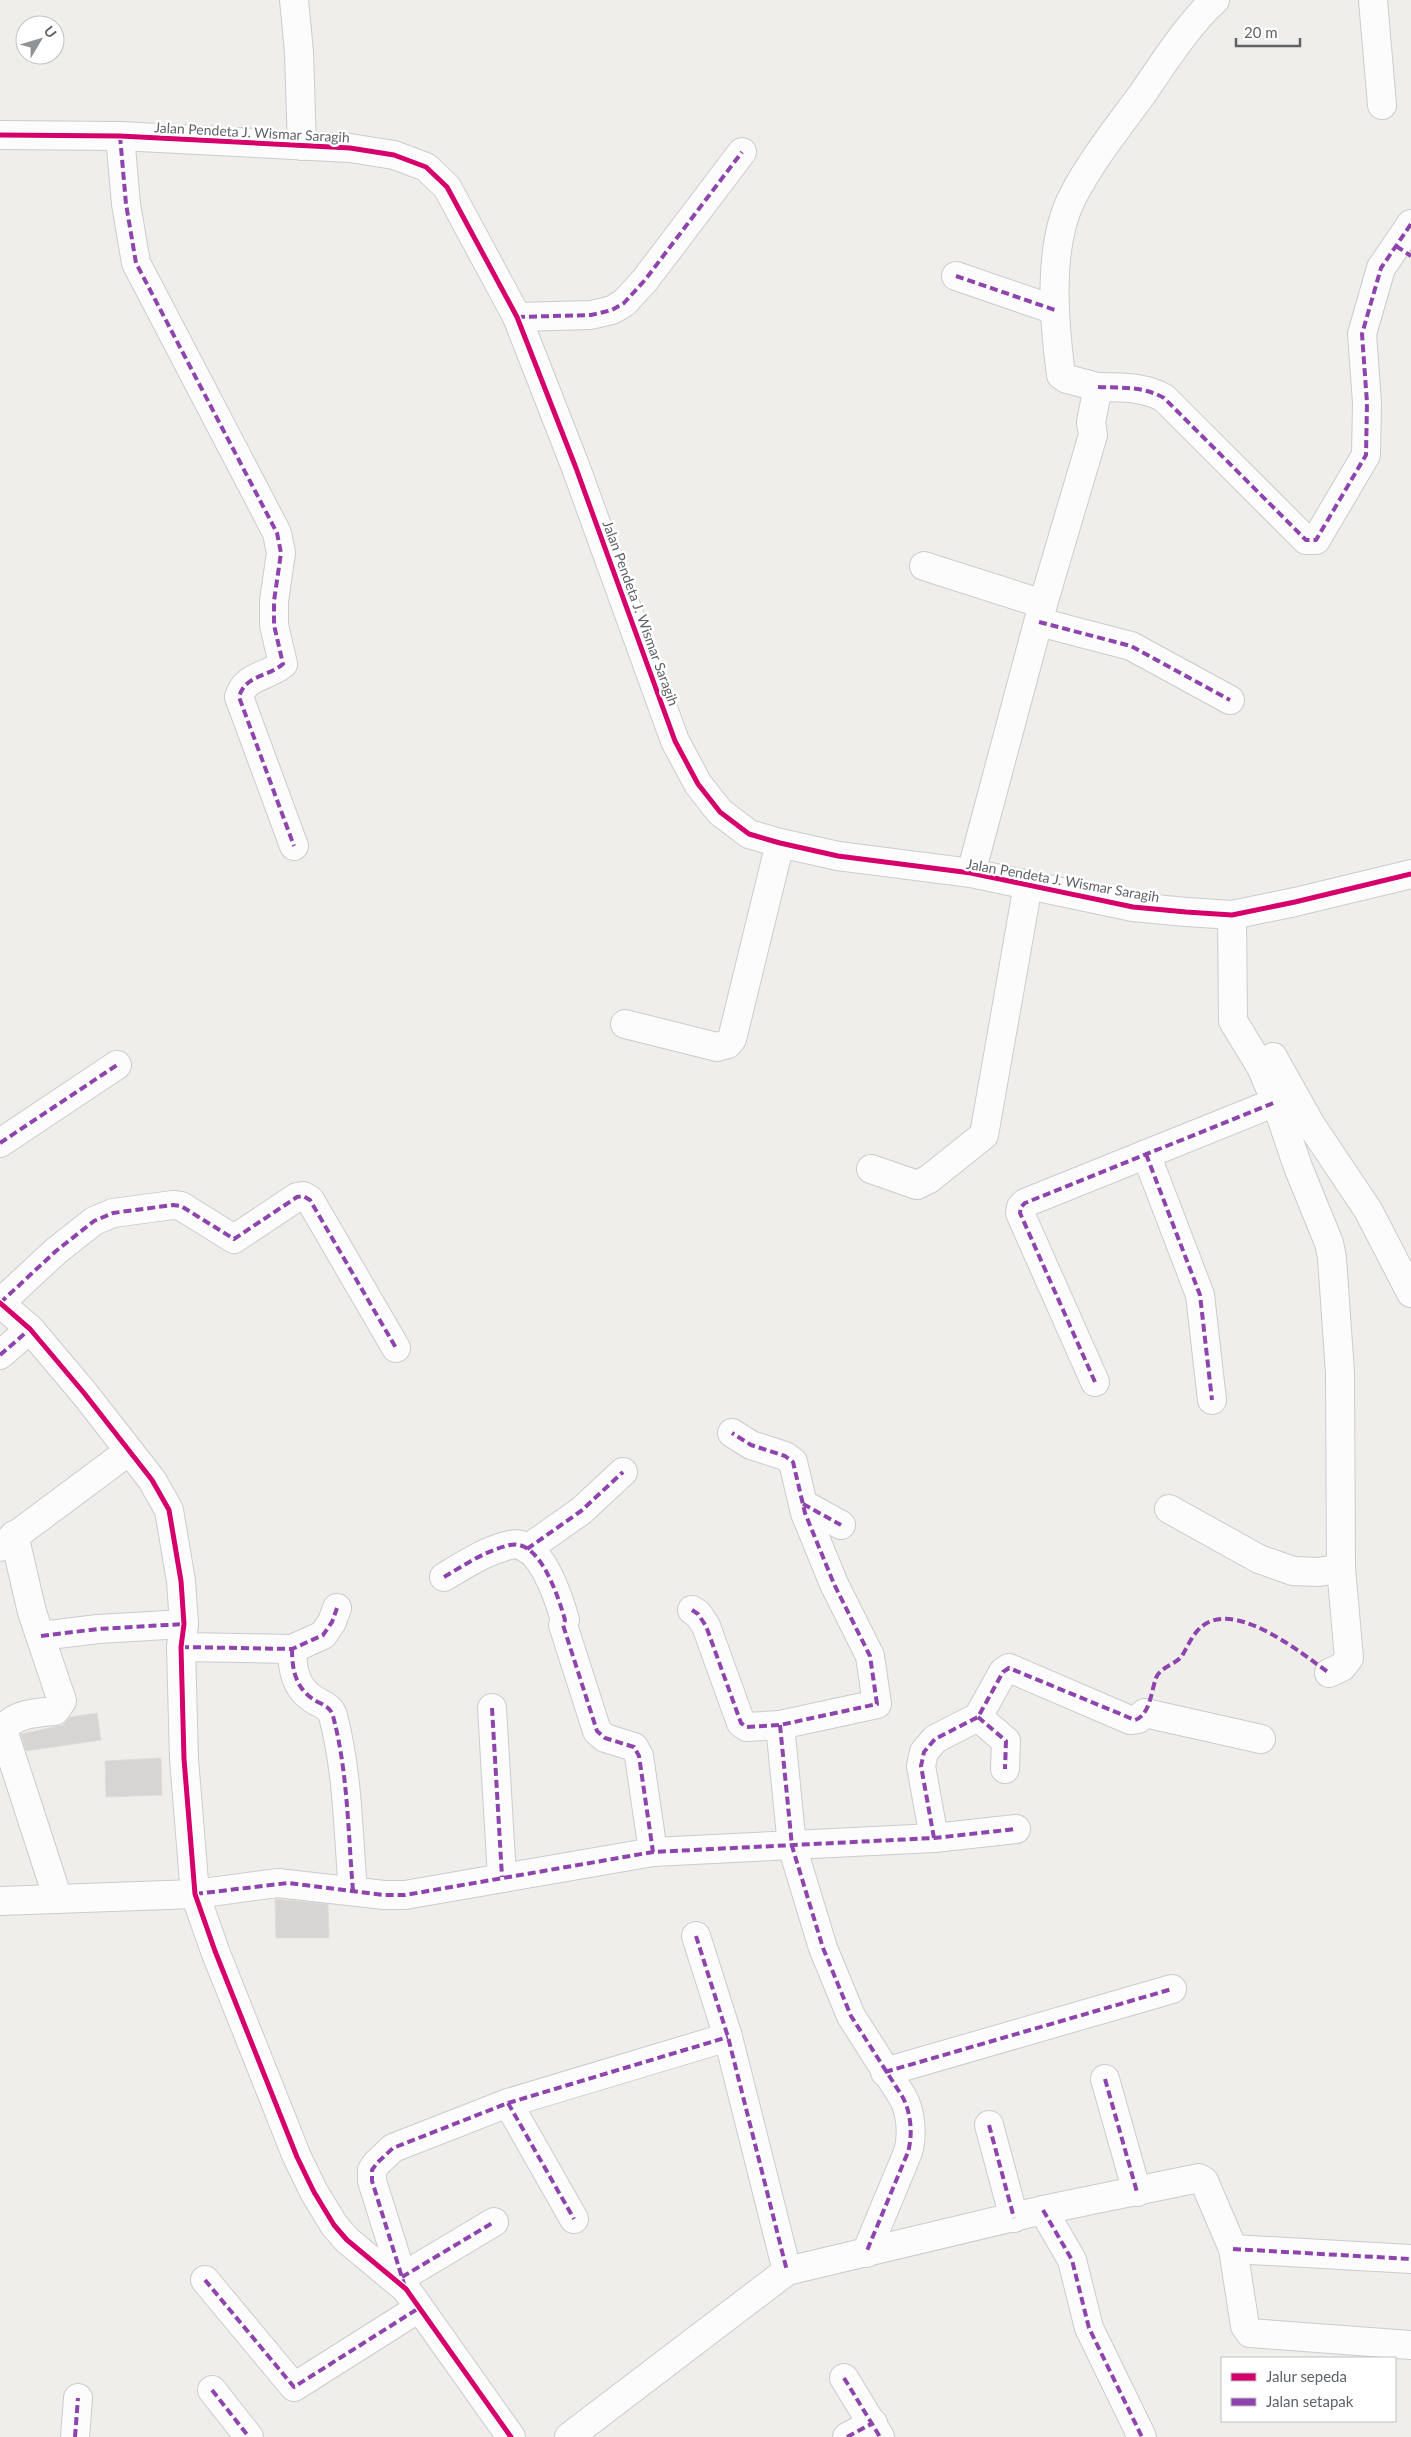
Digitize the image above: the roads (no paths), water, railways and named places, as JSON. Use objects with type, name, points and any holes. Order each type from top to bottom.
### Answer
[{"type":"street","points":[[294,0],[299,52],[302,146]]},
{"type":"street","points":[[1214,0],[1154,77],[1086,173],[1072,198],[1060,236],[1056,262],[1055,310],[1061,375],[1067,379],[1098,387],[1151,390],[1164,398],[1306,540],[1316,540],[1366,456],[1367,403],[1362,334],[1381,268],[1406,242]]},
{"type":"street","points":[[1373,0],[1382,105]]},
{"type":"street","name":"Jalan Pendeta J. Wismar Saragih","points":[[0,135],[120,136],[350,148],[394,155],[426,167],[447,187],[517,317],[580,477],[675,741],[698,784],[720,812],[749,834],[838,856],[971,873],[1133,907],[1232,915],[1411,874]]},
{"type":"street","points":[[120,136],[126,204],[136,263],[277,532],[281,553],[274,601],[274,624],[284,664],[276,670],[249,680],[241,688],[239,697],[294,846]]},
{"type":"street","points":[[517,317],[591,316],[612,310],[624,303],[645,280],[742,152]]},
{"type":"street","points":[[956,276],[1055,310]]},
{"type":"street","points":[[971,873],[1041,613],[1093,435],[1091,422],[1098,387]]},
{"type":"street","points":[[924,566],[1041,613],[1131,646],[1230,700]]},
{"type":"street","points":[[625,1024],[717,1047],[728,1044],[732,1039],[780,843]]},
{"type":"street","points":[[871,1169],[917,1185],[929,1179],[984,1135],[1028,885]]},
{"type":"street","points":[[1232,915],[1232,1015],[1235,1026],[1261,1067],[1276,1102],[1298,1167],[1329,1243],[1332,1258],[1340,1373],[1341,1568],[1349,1658],[1342,1667],[1330,1673]]},
{"type":"street","points":[[1245,1042],[1264,1048],[1275,1059],[1311,1125],[1368,1210],[1411,1293]]},
{"type":"street","points":[[0,1143],[117,1065]]},
{"type":"street","points":[[1095,1382],[1020,1213],[1021,1207],[1025,1203],[1276,1102]]},
{"type":"street","points":[[1146,1154],[1200,1295],[1212,1400]]},
{"type":"street","points":[[396,1348],[310,1200],[303,1196],[297,1197],[234,1239],[181,1206],[173,1205],[103,1216],[56,1250],[0,1303],[30,1329],[84,1393],[162,1496],[169,1510],[182,1581],[184,1759],[195,1894],[268,2087],[314,2192],[340,2233],[409,2291],[511,2437]]},
{"type":"street","points":[[0,1355],[30,1329]]},
{"type":"street","points":[[692,1610],[698,1614],[706,1626],[741,1723],[749,1728],[780,1724],[877,1704],[870,1656],[834,1584],[803,1504],[794,1466],[790,1459],[751,1445],[732,1433]]},
{"type":"street","points":[[58,1899],[2,1730],[19,1717],[55,1711],[62,1701],[7,1541],[129,1451]]},
{"type":"street","points":[[527,1549],[581,1511],[623,1472]]},
{"type":"street","points":[[803,1504],[841,1526]]},
{"type":"street","points":[[1169,1509],[1259,1559],[1294,1570],[1319,1572],[1341,1568]]},
{"type":"street","points":[[444,1576],[512,1544],[527,1549],[540,1560],[558,1592],[565,1620],[562,1626],[597,1731],[605,1738],[634,1746],[637,1751],[653,1852]]},
{"type":"street","points":[[41,1636],[98,1629],[182,1635],[292,1649],[323,1635],[332,1622],[337,1608]]},
{"type":"street","points":[[292,1649],[292,1666],[296,1681],[303,1692],[333,1712],[341,1754],[353,1891]]},
{"type":"street","points":[[934,1838],[921,1766],[924,1752],[935,1739],[978,1716],[1003,1672],[1009,1668],[1130,1720],[1138,1719],[1145,1713],[1261,1739]]},
{"type":"street","points":[[492,1708],[502,1878]]},
{"type":"street","points":[[978,1716],[1006,1741],[1005,1769]]},
{"type":"street","points":[[780,1724],[792,1846],[823,1948],[851,2016],[885,2072],[906,2102],[910,2144],[866,2253]]},
{"type":"street","points":[[0,1901],[195,1894],[278,1883],[384,1895],[405,1894],[653,1852],[934,1838],[1016,1829]]},
{"type":"street","points":[[696,1936],[728,2037],[787,2271]]},
{"type":"street","points":[[885,2072],[1172,1989]]},
{"type":"street","points":[[409,2291],[372,2181],[372,2170],[393,2148],[508,2103],[728,2037]]},
{"type":"street","points":[[1105,2079],[1137,2192]]},
{"type":"street","points":[[508,2103],[574,2219]]},
{"type":"street","points":[[989,2125],[1014,2218]]},
{"type":"street","points":[[569,2437],[787,2271],[1043,2210],[1199,2178],[1202,2179],[1233,2249],[1245,2326],[1250,2333],[1411,2345]]},
{"type":"street","points":[[1043,2210],[1072,2260],[1089,2328],[1142,2437]]},
{"type":"street","points":[[205,2280],[294,2387],[494,2222]]},
{"type":"street","points":[[1233,2249],[1411,2259]]},
{"type":"street","points":[[844,2378],[876,2430],[847,2437]]},
{"type":"street","points":[[212,2390],[249,2437]]},
{"type":"street","points":[[75,2437],[78,2398]]}]
